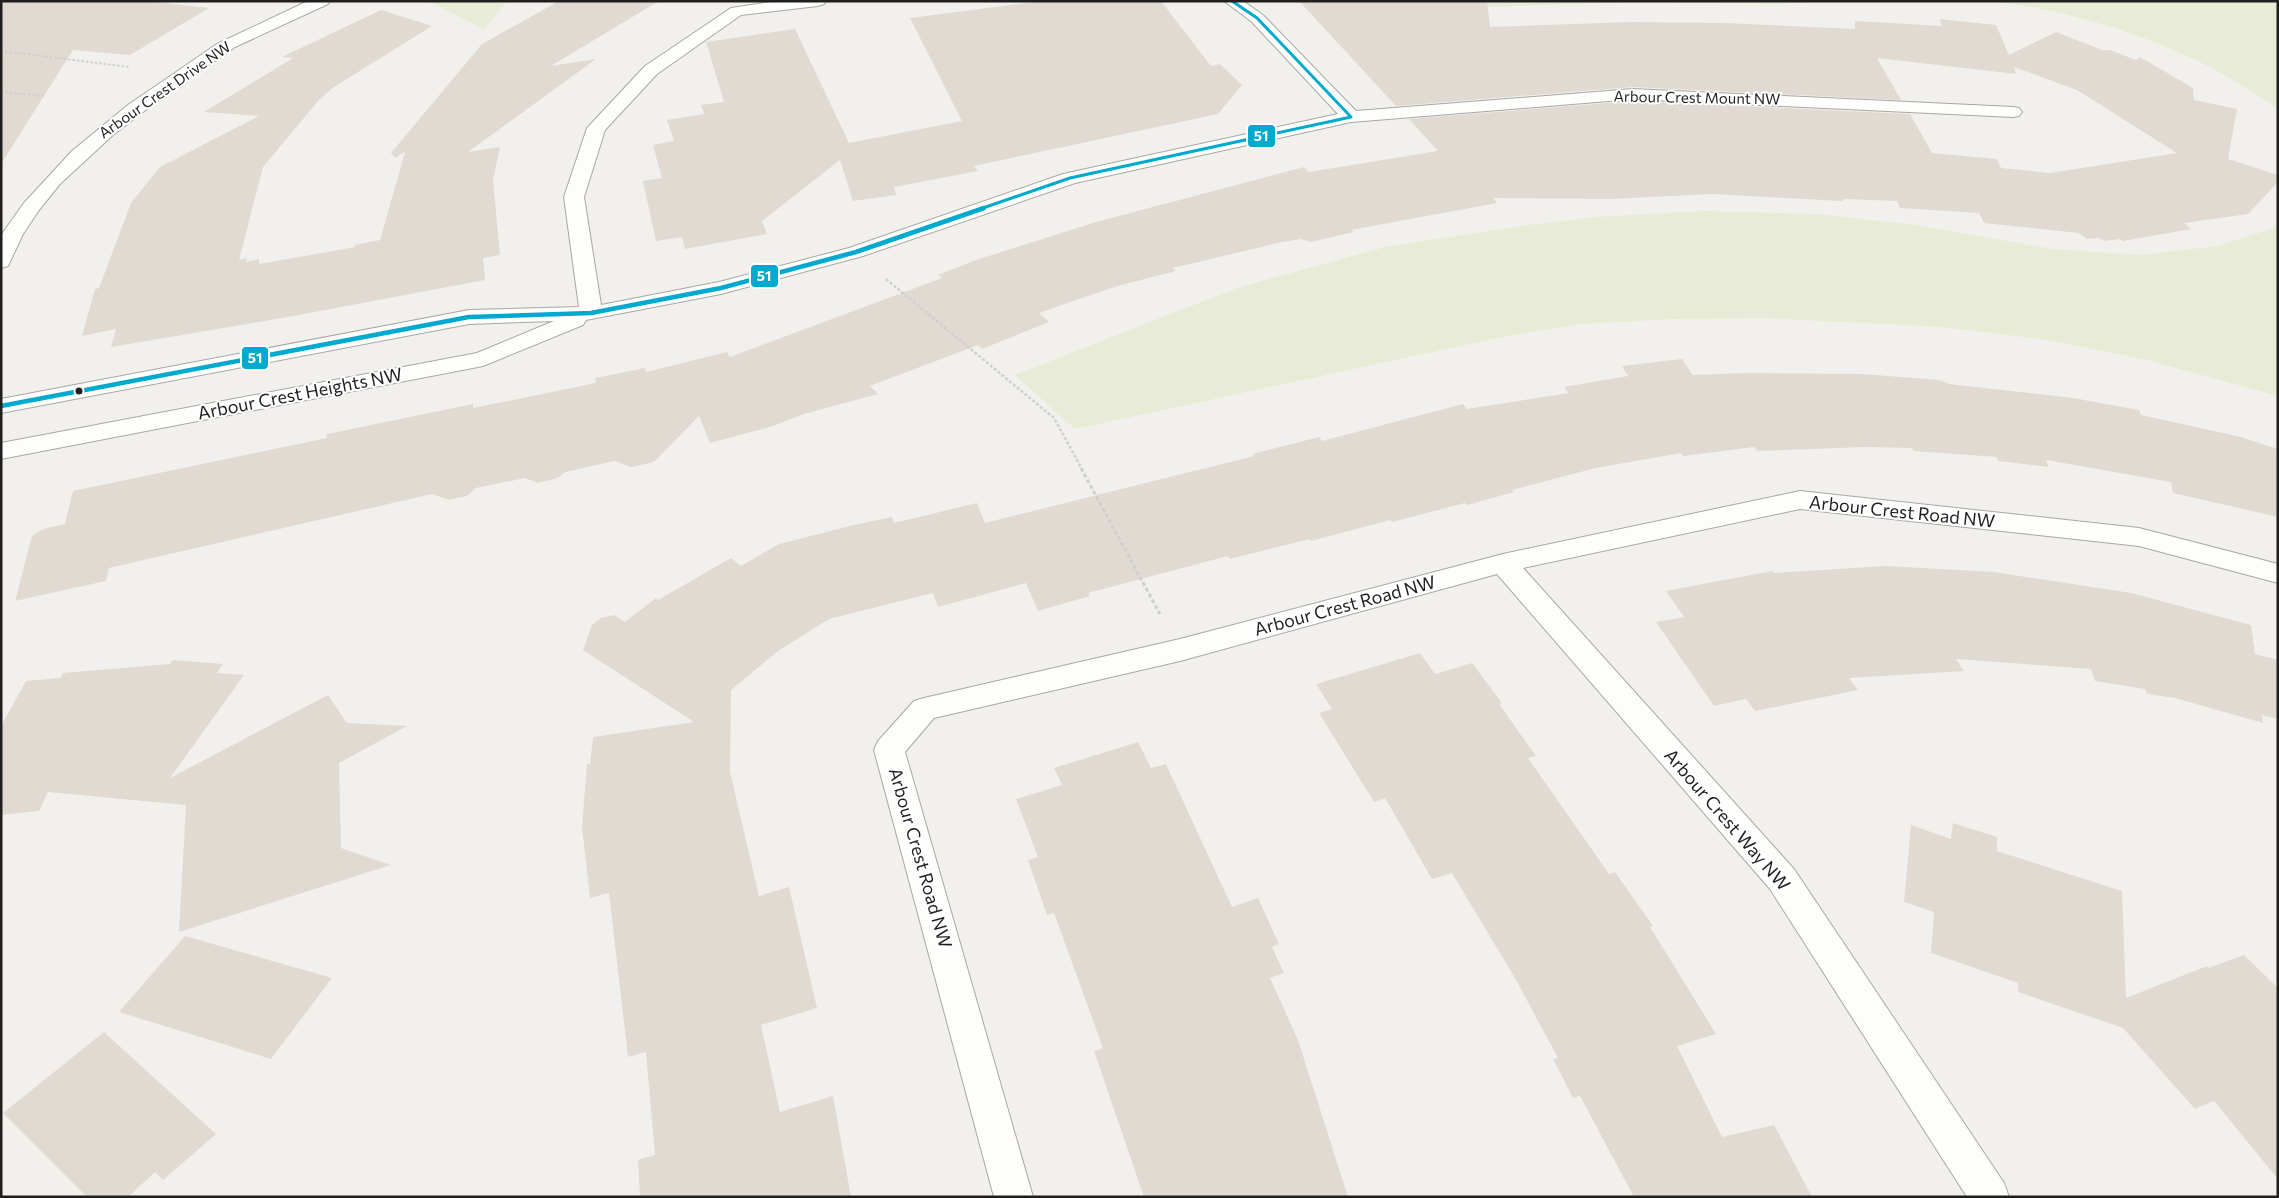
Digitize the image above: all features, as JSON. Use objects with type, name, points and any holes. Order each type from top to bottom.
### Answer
[{"type":"street","name":"Arbour Crest Drive NW","points":[[1,262],[11,224],[96,139],[158,91],[234,41],[322,1]]},
{"type":"street","points":[[591,313],[574,197],[596,128],[650,70],[737,11],[818,1]]},
{"type":"street","points":[[1232,1],[1257,18],[1351,117]]},
{"type":"street","name":"Arbour Crest Mount NW","points":[[1351,117],[1633,94],[2013,112]]},
{"type":"street","name":"Arbour Crest Heights NW","points":[[1,406],[469,317],[591,313],[721,288],[856,252],[1070,178],[1351,117]]},
{"type":"street","name":"Arbour Crest Heights NW","points":[[1,451],[484,358],[591,313]]},
{"type":"street","name":"Arbour Crest Road NW","points":[[1014,1197],[889,750],[924,709],[1180,650],[1503,564],[1800,500],[2139,537],[2278,574]]},
{"type":"street","name":"Arbour Crest Way NW","points":[[1503,564],[1782,879],[1990,1197]]},
{"type":"path","points":[[1,52],[133,68]]},
{"type":"path","points":[[1,92],[46,96]]},
{"type":"path","points":[[856,252],[1054,418],[1180,650]]},
{"type":"green space","points":[[428,1],[507,1],[484,29]]},
{"type":"green space","points":[[1446,1],[1832,1],[1776,4],[1638,2],[1455,8]]},
{"type":"green space","points":[[1992,1],[2278,1],[2278,109],[2213,69],[2142,37],[2068,15]]},
{"type":"green space","points":[[1703,211],[1816,214],[1916,225],[2053,249],[2141,255],[2218,246],[2270,229],[2278,223],[2278,396],[2147,360],[2048,340],[1943,327],[1764,318],[1674,319],[1580,324],[1507,336],[1075,429],[1015,375],[1237,288],[1385,247],[1528,225],[1596,217]]},
{"type":"building","points":[[1,1],[146,1],[209,8],[130,55],[73,50],[1,164]]},
{"type":"building","points":[[559,1],[659,1],[551,66],[596,59],[468,152],[500,147],[493,180],[500,255],[483,258],[485,280],[288,317],[111,347],[116,329],[82,336],[95,289],[99,288],[131,203],[160,167],[259,116],[204,112],[293,58],[282,57],[381,10],[432,26],[334,87],[319,100],[263,167],[239,260],[247,258],[246,262],[259,259],[259,264],[355,247],[355,245],[380,240],[405,152],[395,158],[391,153],[482,44]]},
{"type":"building","points":[[1040,1],[1161,1],[1211,66],[1220,64],[1242,85],[1218,114],[974,166],[978,171],[894,187],[896,195],[853,201],[840,160],[762,221],[767,234],[685,249],[682,237],[656,241],[643,181],[662,178],[653,145],[674,141],[667,120],[704,114],[701,105],[724,102],[706,42],[795,29],[849,143],[962,121],[910,18]]},
{"type":"building","points":[[1299,1],[1487,1],[1490,27],[1630,22],[1725,23],[1855,29],[1855,21],[1942,26],[1940,19],[1996,25],[2009,55],[2056,32],[2102,50],[2110,50],[2136,60],[2140,57],[2193,88],[2194,100],[2237,109],[2228,159],[2278,175],[2278,182],[2248,214],[2184,223],[2191,229],[2123,241],[2120,239],[2104,241],[2099,238],[2087,239],[2079,233],[1984,223],[1979,213],[1900,208],[1897,201],[1843,199],[1842,201],[1713,194],[1609,199],[1493,198],[1497,203],[1351,230],[1354,232],[1311,242],[1301,239],[1282,242],[1173,268],[1176,271],[1114,287],[1039,313],[1049,322],[982,349],[978,345],[870,386],[878,394],[804,414],[773,426],[710,443],[699,416],[654,462],[631,467],[614,461],[565,472],[558,478],[538,483],[525,478],[476,488],[467,496],[449,500],[432,494],[109,568],[106,581],[15,601],[32,536],[43,529],[65,524],[73,491],[327,438],[327,434],[473,404],[473,408],[596,383],[595,378],[645,368],[646,372],[727,352],[730,357],[942,278],[938,275],[976,260],[1096,222],[1304,167],[1309,172],[1438,151],[1409,119],[1633,101],[1910,114],[1932,153],[1997,159],[2001,168],[2050,173],[2177,153],[2077,90],[2014,67],[2016,74],[1877,58],[1901,100],[1633,87],[1396,106]]},
{"type":"building","points":[[1682,359],[1693,375],[1746,373],[1862,374],[1940,380],[1949,384],[2073,398],[2139,410],[2141,415],[2237,436],[2278,449],[2278,517],[2173,493],[2171,482],[2046,460],[2049,467],[1998,461],[1997,457],[1914,451],[1912,448],[1865,447],[1757,451],[1754,447],[1683,456],[1681,453],[1596,468],[1512,490],[1514,492],[1467,505],[1465,503],[1392,522],[1390,520],[1311,541],[1310,539],[1230,559],[1228,556],[1088,593],[1090,596],[1038,611],[1026,583],[938,607],[933,593],[829,619],[778,651],[731,690],[730,772],[759,896],[789,887],[817,1008],[761,1025],[780,1112],[833,1096],[851,1197],[640,1197],[638,1160],[655,1155],[646,1052],[628,1057],[609,893],[590,898],[582,827],[587,764],[590,764],[593,737],[694,722],[583,650],[592,625],[601,618],[614,615],[625,622],[656,598],[658,600],[731,558],[741,566],[779,544],[854,525],[892,517],[894,523],[977,503],[985,523],[1254,456],[1253,454],[1319,437],[1322,441],[1463,404],[1467,409],[1569,393],[1564,387],[1628,376],[1622,366]]},
{"type":"building","points":[[1886,566],[1994,572],[2131,593],[2251,625],[2255,654],[2278,660],[2278,719],[2262,715],[2263,723],[2175,698],[2147,694],[2145,689],[2095,681],[2091,669],[1956,659],[1964,671],[1849,678],[1858,690],[1755,711],[1746,699],[1714,706],[1656,622],[1684,617],[1666,591],[1772,571],[1774,573]]},
{"type":"building","points":[[1420,653],[1435,674],[1472,663],[1502,703],[1499,704],[1536,756],[1528,758],[1609,874],[1615,872],[1653,926],[1650,927],[1716,1034],[1677,1046],[1722,1137],[1774,1125],[1812,1197],[1634,1197],[1580,1096],[1573,1098],[1553,1059],[1558,1058],[1515,978],[1452,873],[1432,879],[1385,798],[1374,802],[1319,713],[1332,709],[1316,684]]},
{"type":"building","points":[[173,660],[223,664],[217,673],[244,675],[170,778],[328,695],[347,723],[407,726],[339,763],[341,848],[391,865],[179,932],[186,805],[48,792],[39,811],[1,815],[1,726],[26,681],[60,678],[63,673],[170,664]]},
{"type":"building","points":[[1138,742],[1151,768],[1166,764],[1232,907],[1258,898],[1279,944],[1272,947],[1284,973],[1270,978],[1298,1040],[1348,1197],[1144,1197],[1094,1051],[1103,1048],[1054,913],[1047,915],[1028,860],[1038,857],[1016,799],[1062,785],[1054,768]]},
{"type":"building","points":[[1953,823],[1997,837],[1997,851],[2122,891],[2126,998],[2207,966],[2208,968],[2244,955],[2278,988],[2278,1179],[2214,1101],[2195,1109],[2123,1028],[2018,992],[2018,983],[1931,953],[1934,912],[1904,902],[1911,825],[1951,839]]},
{"type":"building","points":[[185,936],[332,978],[271,1059],[119,1012]]},
{"type":"building","points":[[104,1032],[216,1134],[163,1180],[155,1172],[128,1197],[87,1197],[3,1113]]},
{"type":"transit line","name":"51","points":[[1,406],[469,317],[591,313],[721,288],[856,252],[1070,178],[1351,117],[1257,18],[1232,1]]}]
